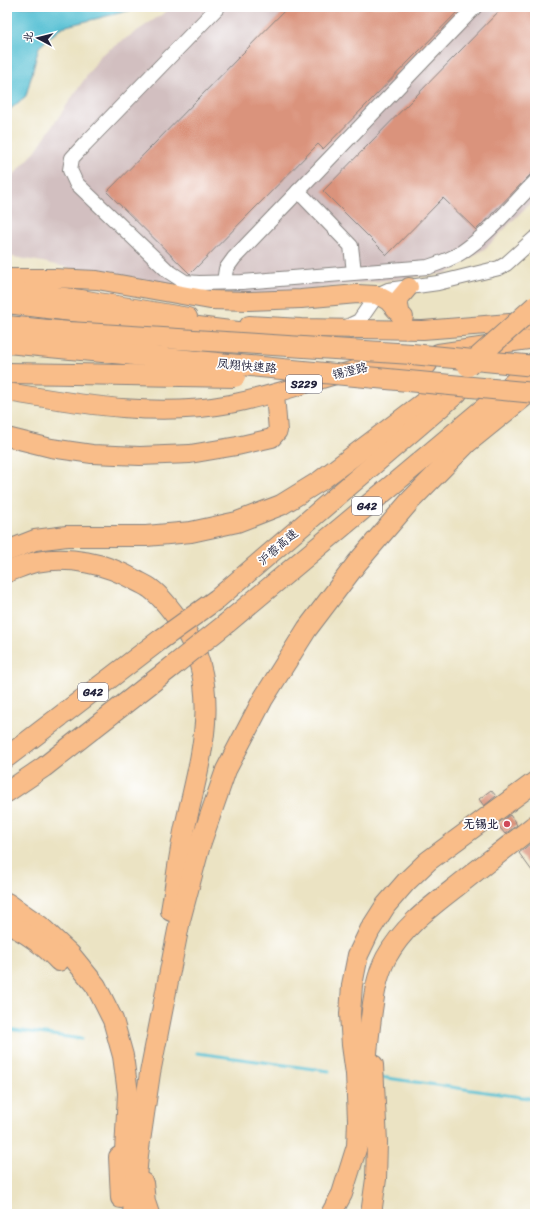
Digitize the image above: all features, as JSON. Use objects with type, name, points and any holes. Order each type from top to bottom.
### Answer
[{"type":"highway","points":[[7,303],[412,354]]},
{"type":"highway","points":[[7,551],[35,540],[67,536],[146,536],[191,532],[244,519],[281,505],[320,481],[452,389],[535,306]]},
{"type":"highway","name":"沪蓉高速","points":[[7,757],[160,640],[217,599],[452,389],[535,321]]},
{"type":"highway","name":"凤翔快速路","points":[[7,326],[69,332],[412,354],[535,366]]},
{"type":"highway","name":"凤翔快速路","points":[[7,343],[525,391]]},
{"type":"highway","points":[[383,362],[458,364],[535,361]]},
{"type":"highway","name":"沪蓉高速","points":[[7,792],[44,767],[525,391],[535,361]]},
{"type":"highway","points":[[7,373],[400,380]]},
{"type":"highway","points":[[133,1214],[138,1155],[150,1073],[180,920],[200,845],[226,770],[264,699],[307,630],[357,563],[410,501],[467,443],[525,391]]},
{"type":"highway","points":[[7,572],[35,562],[64,560],[96,564],[124,574],[151,589],[172,610],[188,634],[201,664],[206,693],[206,722],[202,752],[183,839],[157,993],[142,1169],[145,1202],[149,1214]]},
{"type":"highway","points":[[321,1214],[336,1184],[346,1144],[349,1120],[352,1045],[352,985],[358,955],[370,930],[386,904],[428,861],[535,782]]},
{"type":"highway","points":[[343,1214],[352,1195],[360,1171],[365,1145],[368,1116],[366,1065],[371,1017],[378,976],[386,959],[405,930],[436,902],[535,825]]},
{"type":"highway","points":[[7,903],[40,926],[70,954],[96,986],[113,1020],[123,1056],[128,1093],[121,1206]]},
{"type":"highway","points":[[7,924],[19,929],[45,947],[55,957],[84,991],[99,1019],[110,1049],[115,1080],[118,1110],[121,1206]]},
{"type":"highway","points":[[371,1017],[377,1142],[376,1179],[371,1214]]},
{"type":"highway","points":[[331,1214],[342,1194],[357,1146],[358,1120],[356,1074],[352,1045]]},
{"type":"main road","points":[[7,278],[97,280],[210,300],[250,301],[300,299],[358,294],[377,295],[388,301],[401,316],[422,322],[496,324]]},
{"type":"main road","points":[[401,316],[398,300],[409,287]]},
{"type":"main road","points":[[7,290],[81,299],[234,324],[423,330],[535,321]]},
{"type":"main road","name":"锡澄路","points":[[7,392],[72,403],[126,409],[185,410],[229,404],[275,394],[325,377],[383,362],[535,338]]},
{"type":"main road","points":[[7,437],[51,448],[92,454],[140,456],[190,454],[272,438],[278,431],[275,394]]},
{"type":"street","points":[[218,7],[72,158],[70,170],[76,184],[168,271],[186,282],[242,282],[428,267],[450,259],[480,238],[535,182]]},
{"type":"street","points":[[224,282],[226,269],[234,258],[475,7]]},
{"type":"street","points":[[298,191],[352,246],[354,272]]},
{"type":"street","points":[[344,328],[359,321],[377,295],[388,290],[438,283],[498,268],[506,264],[535,238]]},
{"type":"shaded area","points":[[173,7],[535,7],[535,198],[487,247],[448,273],[253,296],[160,289],[43,262],[7,256],[7,182],[34,153],[101,55]]},
{"type":"water","points":[[7,7],[140,7],[62,27],[39,47],[26,96],[7,112]]},
{"type":"building","points":[[288,7],[462,7],[323,149],[318,144],[190,274],[107,192]]},
{"type":"building","points":[[503,7],[535,7],[535,170],[476,230],[443,198],[387,255],[323,191]]},
{"type":"building","points":[[491,790],[496,796],[484,806],[479,799]]},
{"type":"building","points":[[510,815],[517,825],[505,834],[497,824]]},
{"type":"building","points":[[531,843],[535,849],[535,875],[519,853]]},
{"type":"waterway","points":[[7,1029],[82,1039]]},
{"type":"waterway","points":[[197,1053],[329,1071]]},
{"type":"waterway","points":[[380,1077],[535,1099]]},
{"type":"place","name":"无锡北","points":[[507,824]]}]
